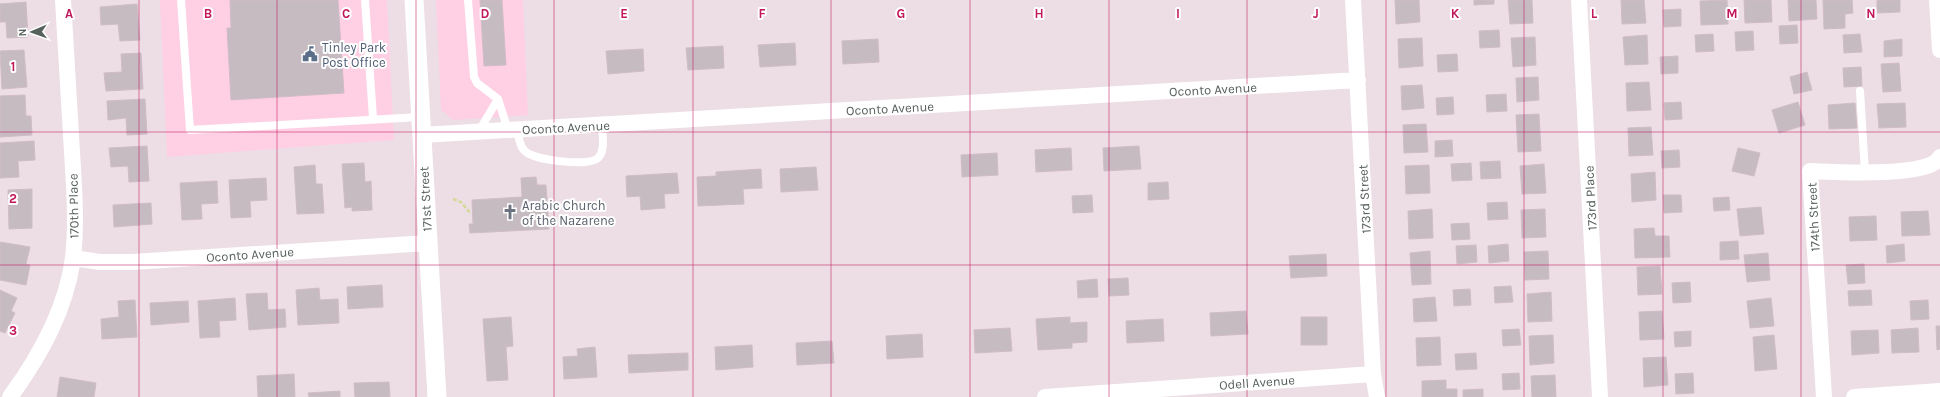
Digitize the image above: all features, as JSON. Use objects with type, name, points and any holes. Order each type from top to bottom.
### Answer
[{"type":"street","name":"170th Place","points":[[10,397],[27,374],[48,337],[58,313],[73,258],[75,216],[63,0]]},
{"type":"street","name":"171st Street","points":[[414,0],[437,397]]},
{"type":"street","name":"173rd Street","points":[[1353,0],[1373,374],[1377,397]]},
{"type":"street","name":"173rd Place","points":[[1579,0],[1600,397]]},
{"type":"street","points":[[1937,0],[1940,50]]},
{"type":"street","name":"Oconto Avenue","points":[[422,135],[1358,80]]},
{"type":"street","name":"174th Street","points":[[1824,397],[1810,171],[1865,173],[1922,169],[1932,165],[1940,157]]},
{"type":"street","name":"Oconto Avenue","points":[[73,258],[100,262],[132,262],[428,243]]},
{"type":"street","name":"Odell Avenue","points":[[1045,397],[1373,374]]},
{"type":"street","points":[[1854,397],[1940,391]]},
{"type":"lane","points":[[181,0],[190,130],[373,118],[420,117]]},
{"type":"lane","points":[[366,0],[373,118]]},
{"type":"lane","points":[[468,0],[474,77],[477,83],[498,99],[521,147],[526,153],[547,160],[591,162],[598,158],[602,149],[602,125]]},
{"type":"lane","points":[[1860,91],[1865,173]]},
{"type":"lane","points":[[479,132],[498,99]]},
{"type":"path","points":[[453,199],[461,202],[471,214]]},
{"type":"shaded area","points":[[160,0],[387,0],[394,140],[167,157]]},
{"type":"shaded area","points":[[436,0],[523,0],[528,115],[453,120],[441,110]]},
{"type":"building","points":[[230,0],[338,0],[344,93],[231,100],[227,28],[231,28]]},
{"type":"building","points":[[480,0],[502,0],[506,65],[484,66]]},
{"type":"building","points":[[1395,0],[1419,0],[1420,22],[1396,24]]},
{"type":"building","points":[[1474,0],[1494,0],[1494,4],[1474,5]]},
{"type":"building","points":[[1508,0],[1532,0],[1533,23],[1510,24]]},
{"type":"building","points":[[1621,0],[1644,0],[1646,23],[1622,24]]},
{"type":"building","points":[[1727,0],[1728,24],[1701,25],[1700,1]]},
{"type":"building","points":[[1744,0],[1771,0],[1772,22],[1745,23]]},
{"type":"building","points":[[1788,0],[1816,0],[1817,19],[1789,21]]},
{"type":"building","points":[[1823,0],[1852,0],[1853,13],[1845,14],[1845,28],[1824,29]]},
{"type":"building","points":[[1877,0],[1900,0],[1900,12],[1877,13]]},
{"type":"building","points":[[26,2],[28,37],[7,38],[6,22],[0,22],[0,4]]},
{"type":"building","points":[[137,4],[140,40],[120,41],[118,24],[101,25],[100,7]]},
{"type":"building","points":[[1681,9],[1681,26],[1664,27],[1663,10]]},
{"type":"building","points":[[1797,25],[1798,43],[1780,44],[1779,26]]},
{"type":"building","points":[[1499,30],[1500,47],[1480,48],[1479,31]]},
{"type":"building","points":[[1753,31],[1754,50],[1736,51],[1735,32]]},
{"type":"building","points":[[1713,34],[1714,51],[1696,52],[1695,35]]},
{"type":"building","points":[[1860,34],[1862,52],[1844,53],[1843,35]]},
{"type":"building","points":[[1647,35],[1648,64],[1625,65],[1623,37]]},
{"type":"building","points":[[1535,37],[1536,65],[1513,67],[1511,38]]},
{"type":"building","points":[[1422,38],[1423,66],[1399,68],[1398,39]]},
{"type":"building","points":[[878,39],[879,62],[843,64],[842,41]]},
{"type":"building","points":[[1902,39],[1902,56],[1884,57],[1884,41]]},
{"type":"building","points":[[795,43],[796,65],[760,67],[758,45]]},
{"type":"building","points":[[723,46],[724,68],[688,70],[686,48]]},
{"type":"building","points":[[643,49],[644,71],[608,74],[606,51]]},
{"type":"building","points":[[24,50],[27,87],[2,89],[0,51]]},
{"type":"building","points":[[141,53],[143,89],[106,91],[104,73],[122,72],[121,54]]},
{"type":"building","points":[[1457,54],[1458,71],[1438,72],[1437,55]]},
{"type":"building","points":[[1678,56],[1678,73],[1661,74],[1660,57]]},
{"type":"building","points":[[1899,63],[1901,91],[1883,92],[1881,64]]},
{"type":"building","points":[[1861,67],[1862,86],[1844,87],[1843,68]]},
{"type":"building","points":[[1807,72],[1812,90],[1794,94],[1790,77]]},
{"type":"building","points":[[1538,77],[1539,100],[1517,102],[1516,78]]},
{"type":"building","points":[[1649,82],[1651,110],[1627,111],[1626,83]]},
{"type":"building","points":[[1422,85],[1424,108],[1402,110],[1401,86]]},
{"type":"building","points":[[1506,94],[1507,111],[1487,112],[1486,95]]},
{"type":"building","points":[[25,95],[26,116],[31,116],[32,135],[0,137],[0,96]]},
{"type":"building","points":[[1453,97],[1454,114],[1437,115],[1436,98]]},
{"type":"building","points":[[145,99],[147,134],[127,135],[126,118],[108,120],[107,101]]},
{"type":"building","points":[[1681,102],[1682,119],[1665,120],[1664,103]]},
{"type":"building","points":[[1798,102],[1805,125],[1779,133],[1772,110]]},
{"type":"building","points":[[1855,103],[1857,128],[1829,129],[1828,105]]},
{"type":"building","points":[[1905,103],[1906,127],[1879,128],[1877,104]]},
{"type":"building","points":[[1539,114],[1541,151],[1518,152],[1516,115]]},
{"type":"building","points":[[1426,124],[1428,152],[1404,153],[1403,125]]},
{"type":"building","points":[[1651,127],[1653,155],[1629,156],[1628,128]]},
{"type":"building","points":[[1452,140],[1453,156],[1435,157],[1435,141]]},
{"type":"building","points":[[34,141],[35,160],[18,161],[19,177],[0,178],[0,143]]},
{"type":"building","points":[[147,146],[149,181],[129,182],[128,166],[111,167],[109,148]]},
{"type":"building","points":[[1139,146],[1141,169],[1104,171],[1103,148]]},
{"type":"building","points":[[1071,148],[1072,170],[1036,172],[1035,150]]},
{"type":"building","points":[[1738,148],[1760,153],[1754,176],[1732,171]]},
{"type":"building","points":[[1679,150],[1680,167],[1662,168],[1661,151]]},
{"type":"building","points":[[997,153],[998,175],[962,177],[961,155]]},
{"type":"building","points":[[1500,161],[1501,178],[1481,179],[1480,162]]},
{"type":"building","points":[[364,163],[365,182],[371,181],[372,210],[352,211],[352,207],[345,208],[342,164]]},
{"type":"building","points":[[1471,163],[1472,180],[1452,181],[1451,164]]},
{"type":"building","points":[[1544,164],[1546,193],[1522,194],[1520,166]]},
{"type":"building","points":[[315,165],[316,184],[322,184],[324,213],[297,214],[294,167]]},
{"type":"building","points":[[1429,165],[1430,193],[1406,194],[1405,166]]},
{"type":"building","points":[[816,167],[818,190],[781,192],[780,169]]},
{"type":"building","points":[[761,169],[762,188],[743,189],[744,204],[698,206],[697,177],[716,176],[716,172]]},
{"type":"building","points":[[1655,172],[1656,200],[1632,202],[1631,174]]},
{"type":"building","points":[[677,173],[679,193],[664,194],[665,208],[641,210],[640,196],[627,197],[626,176]]},
{"type":"building","name":"Arabic Church of the Nazarene","points":[[536,177],[537,185],[546,185],[549,229],[470,233],[469,224],[473,224],[472,200],[522,197],[521,178]]},
{"type":"building","points":[[266,178],[267,200],[250,201],[251,217],[231,218],[229,180]]},
{"type":"building","points":[[217,181],[218,203],[201,204],[202,219],[182,220],[180,183]]},
{"type":"building","points":[[1168,182],[1169,199],[1148,200],[1148,183]]},
{"type":"building","points":[[32,189],[32,228],[9,229],[8,190]]},
{"type":"building","points":[[1092,195],[1093,212],[1073,213],[1072,196]]},
{"type":"building","points":[[1663,195],[1681,195],[1682,212],[1664,213]]},
{"type":"building","points":[[1729,197],[1730,210],[1714,211],[1713,198]]},
{"type":"building","points":[[1507,202],[1508,219],[1488,220],[1487,203]]},
{"type":"building","points":[[151,203],[152,224],[114,227],[113,205]]},
{"type":"building","points":[[1761,207],[1764,234],[1740,236],[1737,209]]},
{"type":"building","points":[[1432,209],[1433,238],[1409,239],[1408,211]]},
{"type":"building","points":[[1545,209],[1546,237],[1522,238],[1521,210]]},
{"type":"building","points":[[1928,211],[1930,235],[1902,236],[1901,212]]},
{"type":"building","points":[[1876,216],[1877,240],[1850,241],[1849,217]]},
{"type":"building","points":[[1469,223],[1470,239],[1452,240],[1451,224]]},
{"type":"building","points":[[1654,228],[1655,236],[1669,236],[1670,257],[1635,258],[1634,229]]},
{"type":"building","points":[[1738,241],[1739,259],[1720,260],[1720,242]]},
{"type":"building","points":[[0,242],[30,247],[26,264],[30,265],[26,285],[0,280]]},
{"type":"building","points":[[1508,244],[1509,261],[1489,263],[1488,246]]},
{"type":"building","points":[[1904,244],[1905,261],[1887,263],[1886,246]]},
{"type":"building","points":[[1476,245],[1477,262],[1457,264],[1456,246]]},
{"type":"building","points":[[1430,251],[1431,284],[1412,285],[1410,253]]},
{"type":"building","points":[[1548,251],[1549,279],[1525,280],[1524,252]]},
{"type":"building","points":[[1768,253],[1770,280],[1747,282],[1744,255]]},
{"type":"building","points":[[1326,254],[1327,276],[1291,278],[1289,256]]},
{"type":"building","points":[[1864,264],[1865,283],[1848,284],[1846,265]]},
{"type":"building","points":[[1660,266],[1662,294],[1638,295],[1637,267]]},
{"type":"building","points":[[1128,278],[1129,295],[1109,296],[1108,279]]},
{"type":"building","points":[[1097,279],[1098,297],[1078,298],[1077,281]]},
{"type":"building","points":[[1690,282],[1691,302],[1673,303],[1672,283]]},
{"type":"building","points":[[382,285],[383,307],[348,309],[347,287]]},
{"type":"building","points":[[1511,286],[1513,302],[1495,303],[1494,287]]},
{"type":"building","points":[[319,288],[320,300],[338,299],[339,323],[298,325],[296,290]]},
{"type":"building","points":[[1470,289],[1471,305],[1454,306],[1453,290]]},
{"type":"building","points":[[0,290],[17,298],[11,311],[15,313],[5,333],[0,331]]},
{"type":"building","points":[[1871,290],[1872,305],[1849,306],[1848,291]]},
{"type":"building","points":[[1551,292],[1552,321],[1528,322],[1527,294]]},
{"type":"building","points":[[267,293],[268,310],[285,309],[286,327],[249,330],[246,294]]},
{"type":"building","points":[[1435,297],[1437,321],[1414,322],[1413,299]]},
{"type":"building","points":[[235,298],[236,320],[219,321],[220,337],[200,338],[198,301]]},
{"type":"building","points":[[1771,298],[1774,326],[1750,328],[1747,301]]},
{"type":"building","points":[[135,300],[137,337],[102,339],[101,319],[119,317],[118,301]]},
{"type":"building","points":[[1928,300],[1929,319],[1911,320],[1910,301]]},
{"type":"building","points":[[188,301],[189,322],[151,325],[150,303]]},
{"type":"building","points":[[1246,311],[1248,334],[1211,336],[1210,313]]},
{"type":"building","points":[[1662,311],[1664,339],[1640,340],[1639,312]]},
{"type":"building","points":[[511,317],[513,346],[506,347],[508,380],[487,381],[483,319]]},
{"type":"building","points":[[1070,317],[1070,323],[1087,322],[1087,342],[1072,343],[1072,348],[1038,350],[1036,319]]},
{"type":"building","points":[[1301,317],[1327,317],[1327,345],[1301,345]]},
{"type":"building","points":[[1163,319],[1164,341],[1127,343],[1126,321]]},
{"type":"building","points":[[1936,326],[1940,326],[1940,349],[1937,350]]},
{"type":"building","points":[[1010,328],[1012,351],[975,353],[974,330]]},
{"type":"building","points":[[1918,328],[1919,352],[1892,353],[1891,330]]},
{"type":"building","points":[[1519,329],[1521,345],[1503,346],[1502,330]]},
{"type":"building","points":[[1878,330],[1879,353],[1852,355],[1851,331]]},
{"type":"building","points":[[1691,331],[1691,346],[1675,347],[1674,332]]},
{"type":"building","points":[[922,334],[923,357],[887,359],[886,336]]},
{"type":"building","points":[[1553,335],[1554,363],[1530,365],[1529,336]]},
{"type":"building","points":[[1774,335],[1777,369],[1755,371],[1753,337]]},
{"type":"building","points":[[1440,337],[1441,365],[1417,366],[1416,338]]},
{"type":"building","points":[[832,341],[834,363],[797,365],[796,343]]},
{"type":"building","points":[[752,345],[753,367],[716,370],[715,347]]},
{"type":"building","points":[[595,347],[597,377],[564,379],[563,357],[578,356],[577,349]]},
{"type":"building","points":[[688,353],[688,370],[629,373],[628,355]]},
{"type":"building","points":[[1476,353],[1477,369],[1456,370],[1455,354]]},
{"type":"building","points":[[1666,357],[1668,385],[1644,387],[1643,358]]},
{"type":"building","points":[[1519,373],[1520,389],[1503,390],[1502,374]]},
{"type":"building","points":[[1693,373],[1694,393],[1676,394],[1675,374]]},
{"type":"building","points":[[294,374],[295,397],[258,397],[257,376]]},
{"type":"building","points":[[1555,375],[1556,397],[1532,397],[1531,376]]},
{"type":"building","points":[[60,377],[96,383],[94,397],[57,397]]},
{"type":"building","points":[[1446,380],[1446,389],[1457,389],[1457,397],[1422,397],[1422,381]]},
{"type":"building","points":[[389,382],[390,397],[355,397],[354,383]]},
{"type":"building","points":[[1483,389],[1483,397],[1463,397],[1463,390]]},
{"type":"building","points":[[340,391],[340,397],[309,397],[308,393]]},
{"type":"place","name":"Tinley Park Post Office","points":[[310,54]]},
{"type":"place","name":"Arabic Church of the Nazarene","points":[[510,212]]}]
